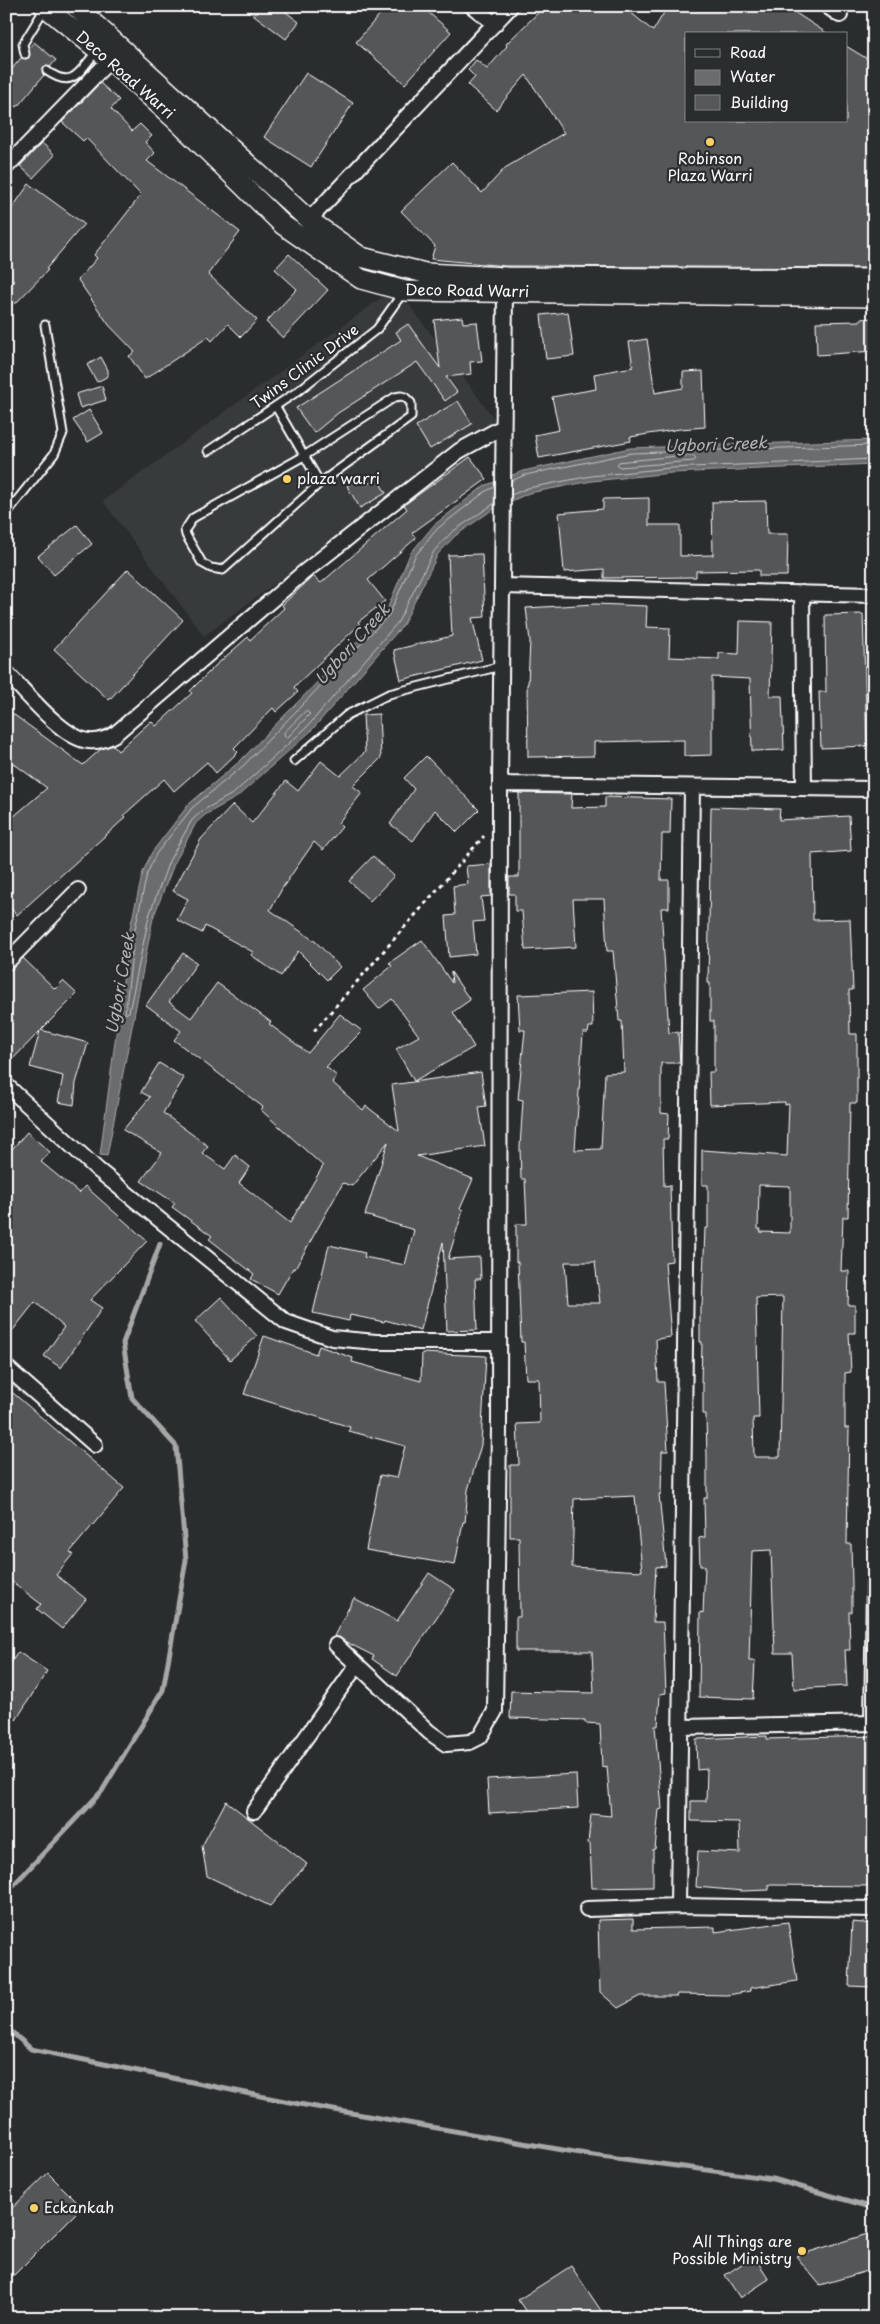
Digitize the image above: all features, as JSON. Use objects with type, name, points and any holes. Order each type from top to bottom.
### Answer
[{"type":"main road","name":"Deco Road Warri","points":[[75,6],[309,220],[362,257],[426,273],[505,277],[874,279]]},
{"type":"main road","name":"Deco Road Warri","points":[[44,7],[104,55],[180,123],[283,224],[361,279],[405,291],[874,297]]},
{"type":"street","points":[[472,6],[495,24]]},
{"type":"street","points":[[309,220],[511,6]]},
{"type":"street","points":[[827,6],[840,15]]},
{"type":"street","points":[[6,167],[104,55]]},
{"type":"street","points":[[336,1645],[429,1732],[446,1744],[470,1742],[480,1736],[495,1711],[499,1342],[500,784],[504,522],[504,291]]},
{"type":"street","points":[[6,672],[68,733],[88,741],[104,740],[115,734],[303,573],[459,450],[503,427]]},
{"type":"street","points":[[502,586],[874,595]]},
{"type":"street","points":[[802,593],[804,788]]},
{"type":"street","points":[[500,784],[874,789]]},
{"type":"street","points":[[678,1906],[692,787]]},
{"type":"street","points":[[6,963],[78,890]]},
{"type":"street","points":[[6,1085],[98,1170],[286,1322],[332,1338],[376,1342],[499,1342]]},
{"type":"street","points":[[6,1367],[95,1445]]},
{"type":"street","points":[[681,1727],[873,1724],[874,1583]]},
{"type":"street","points":[[254,1811],[358,1665]]},
{"type":"street","points":[[587,1908],[678,1906],[874,1909]]},
{"type":"lane","points":[[25,54],[23,44],[44,7]]},
{"type":"lane","points":[[47,71],[60,80],[68,80],[104,55]]},
{"type":"lane","name":"Twins Clinic Drive","points":[[208,451],[276,407],[377,329],[405,291]]},
{"type":"lane","points":[[6,514],[54,454],[63,433],[45,325]]},
{"type":"lane","points":[[394,397],[406,397],[411,403],[411,417],[320,483],[224,570],[202,563],[186,535],[185,530],[193,518],[304,456],[394,397]]},
{"type":"lane","points":[[276,407],[320,483]]},
{"type":"lane","points":[[294,761],[347,715],[388,694],[501,666]]},
{"type":"path","points":[[314,1031],[440,885],[500,819]]},
{"type":"shaded area","points":[[396,287],[496,421],[204,636],[103,501]]},
{"type":"water","points":[[874,440],[874,464],[671,473],[592,481],[529,493],[492,510],[455,536],[438,554],[403,625],[311,731],[237,797],[205,815],[196,823],[174,864],[153,918],[107,1156],[100,1155],[130,928],[143,872],[152,852],[189,804],[240,761],[386,612],[410,554],[434,525],[484,486],[523,471],[630,448]]},
{"type":"building","points":[[242,6],[278,6],[299,22],[286,39]]},
{"type":"building","points":[[387,6],[421,6],[451,32],[405,84],[356,42]]},
{"type":"building","name":"Robinson Plaza Warri","points":[[545,6],[623,6],[653,31],[668,6],[785,6],[825,32],[685,32],[685,122],[848,122],[848,47],[874,63],[874,268],[505,266],[431,259],[435,246],[401,211],[452,162],[482,193],[505,168],[564,133],[526,75],[496,110],[468,85],[475,77],[468,70],[476,60],[487,69],[507,46],[506,44]]},
{"type":"building","points":[[34,42],[56,60],[50,67],[43,68],[44,75],[17,107],[6,98],[6,76],[21,58],[29,58],[29,48]]},
{"type":"building","points":[[306,73],[353,103],[311,167],[264,137]]},
{"type":"building","points":[[100,83],[119,100],[111,109],[132,131],[140,124],[152,136],[145,142],[155,153],[147,161],[240,232],[208,274],[257,320],[241,337],[228,324],[212,341],[208,337],[145,379],[129,356],[135,352],[109,325],[78,280],[97,258],[94,255],[141,195],[86,138],[83,141],[62,122]]},
{"type":"building","points":[[42,143],[55,155],[33,178],[20,166]]},
{"type":"building","points":[[29,184],[84,224],[46,269],[48,270],[15,304],[6,295],[6,288],[14,281],[6,274],[6,217]]},
{"type":"building","points":[[289,254],[328,290],[283,338],[266,322],[297,289],[275,269]]},
{"type":"building","points":[[568,312],[574,356],[546,359],[541,315]]},
{"type":"building","points":[[462,317],[463,323],[477,322],[482,361],[470,362],[471,374],[446,377],[457,392],[445,401],[417,362],[338,413],[314,433],[296,408],[401,340],[396,332],[408,324],[440,368],[434,320]]},
{"type":"building","points":[[874,318],[874,351],[817,355],[816,322],[860,321],[860,319]]},
{"type":"building","points":[[647,339],[655,393],[683,388],[683,372],[703,371],[705,427],[630,437],[631,441],[539,458],[535,435],[559,430],[552,397],[596,389],[594,374],[633,367],[629,342]]},
{"type":"building","points":[[101,357],[108,370],[108,376],[97,382],[87,365]]},
{"type":"building","points":[[102,386],[106,400],[80,408],[76,394]]},
{"type":"building","points":[[458,401],[472,424],[430,449],[416,426]]},
{"type":"building","points":[[89,410],[103,433],[88,442],[73,420]]},
{"type":"building","points":[[470,457],[487,479],[412,533],[416,538],[368,580],[385,601],[358,622],[360,624],[294,687],[298,692],[276,712],[273,708],[234,748],[238,752],[216,773],[207,762],[174,791],[164,779],[124,815],[126,817],[17,915],[6,903],[6,823],[47,788],[6,758],[6,709],[83,765],[101,749],[113,745],[118,751],[151,721],[156,726],[192,693],[190,691],[215,666],[248,637],[250,640],[284,608],[282,605],[313,576],[321,583],[407,509],[404,505]]},
{"type":"building","points":[[361,478],[366,485],[377,478],[386,493],[360,508],[347,486]]},
{"type":"building","points":[[649,498],[649,525],[680,525],[680,556],[713,555],[712,502],[766,501],[767,534],[788,534],[787,576],[759,576],[759,570],[696,571],[696,577],[604,578],[604,569],[564,572],[559,513],[603,509],[603,499]]},
{"type":"building","points":[[77,525],[92,544],[54,575],[38,556]]},
{"type":"building","points":[[482,554],[485,617],[472,618],[482,660],[401,680],[394,650],[452,636],[448,555]]},
{"type":"building","points":[[128,569],[183,620],[109,700],[54,649]]},
{"type":"building","points":[[595,604],[647,606],[646,627],[670,628],[669,657],[719,659],[719,653],[739,654],[740,621],[772,622],[770,696],[782,696],[784,750],[752,751],[750,679],[712,677],[712,755],[684,756],[684,740],[594,742],[594,756],[528,757],[527,684],[530,641],[526,608]]},
{"type":"building","points":[[863,614],[867,746],[821,748],[819,692],[826,692],[825,615]]},
{"type":"building","points":[[379,714],[381,758],[353,786],[362,793],[338,823],[342,827],[323,850],[314,842],[283,887],[270,910],[316,942],[340,967],[327,980],[298,951],[281,976],[251,955],[253,952],[205,926],[202,933],[177,920],[188,899],[173,891],[201,839],[233,805],[252,823],[286,781],[298,791],[321,761],[340,776],[365,752],[363,715]]},
{"type":"building","points":[[426,756],[479,810],[457,832],[435,810],[413,841],[390,824],[414,789],[404,778]]},
{"type":"building","points":[[519,793],[572,794],[571,808],[605,807],[605,797],[671,799],[670,834],[662,834],[661,880],[669,880],[669,908],[661,908],[669,1033],[678,1032],[680,1063],[661,1063],[661,1113],[669,1114],[668,1139],[663,1139],[664,1186],[670,1185],[672,1261],[665,1262],[671,1337],[656,1339],[658,1382],[664,1382],[668,1451],[662,1451],[661,1494],[659,1494],[666,1566],[656,1567],[653,1622],[663,1622],[666,1693],[660,1694],[658,1726],[655,1726],[662,1809],[659,1810],[655,1849],[653,1849],[653,1887],[592,1888],[590,1843],[588,1843],[591,1814],[611,1816],[607,1766],[602,1767],[600,1724],[585,1723],[585,1720],[510,1718],[511,1691],[594,1693],[592,1651],[516,1651],[516,1617],[520,1617],[519,1537],[510,1537],[510,1465],[519,1465],[517,1424],[540,1423],[539,1379],[526,1379],[524,1342],[521,1342],[518,1262],[516,1262],[516,1224],[527,1224],[525,1179],[521,1179],[520,1147],[523,1100],[518,1099],[525,1030],[520,1030],[518,995],[592,992],[593,1027],[589,1027],[588,1033],[583,1033],[575,1150],[601,1149],[605,1073],[624,1072],[622,1021],[619,1021],[613,951],[607,951],[604,899],[573,899],[576,947],[525,950],[522,911],[515,911],[515,894],[509,894],[509,877],[519,877]],"holes":[[[565,1262],[595,1262],[600,1303],[568,1303]],[[635,1496],[642,1571],[572,1567],[574,1499]]]},
{"type":"building","points":[[711,807],[780,809],[779,820],[849,816],[851,851],[812,854],[813,920],[850,919],[853,990],[849,990],[850,1034],[857,1034],[857,1103],[850,1103],[848,1217],[843,1217],[841,1271],[849,1271],[848,1305],[855,1305],[855,1333],[849,1333],[851,1372],[845,1373],[845,1428],[849,1428],[847,1544],[851,1544],[852,1584],[852,1612],[849,1612],[850,1650],[845,1650],[847,1686],[794,1689],[792,1653],[775,1653],[771,1550],[752,1551],[749,1661],[755,1661],[753,1699],[699,1697],[700,1612],[703,1613],[705,1566],[700,1566],[699,1538],[705,1537],[704,1498],[707,1498],[706,1414],[703,1414],[703,1383],[701,1383],[702,1342],[700,1342],[700,1306],[702,1306],[705,1228],[708,1228],[708,1185],[702,1185],[702,1150],[787,1156],[789,1104],[785,1105],[785,1102],[710,1105],[709,1072],[714,1072],[714,1021],[710,1021],[710,983],[708,983]],"holes":[[[759,1185],[790,1186],[790,1233],[760,1232],[761,1229],[758,1229]],[[783,1297],[780,1457],[754,1457],[753,1418],[759,1418],[756,1298]]]},
{"type":"building","points":[[373,856],[394,876],[370,901],[349,881]]},
{"type":"building","points":[[491,864],[491,896],[481,897],[484,921],[473,922],[476,954],[449,957],[446,916],[455,915],[453,886],[468,884],[466,866]]},
{"type":"building","points":[[422,940],[452,983],[451,972],[470,1000],[453,1012],[474,1047],[414,1081],[396,1049],[419,1036],[392,999],[379,1009],[363,990],[392,966],[389,963]]},
{"type":"building","points":[[183,953],[197,963],[169,1002],[191,1018],[217,983],[271,1022],[269,1024],[308,1053],[340,1014],[362,1031],[326,1067],[337,1076],[332,1082],[363,1110],[366,1106],[399,1131],[392,1085],[481,1072],[486,1106],[479,1107],[485,1146],[417,1156],[473,1179],[460,1209],[463,1210],[448,1259],[480,1257],[481,1279],[475,1279],[477,1330],[447,1331],[443,1242],[421,1330],[385,1320],[384,1322],[350,1315],[349,1321],[313,1313],[329,1245],[365,1253],[364,1257],[405,1265],[414,1230],[365,1215],[388,1142],[352,1186],[343,1183],[295,1269],[293,1268],[278,1294],[251,1279],[254,1274],[209,1239],[212,1236],[172,1207],[175,1203],[141,1181],[162,1153],[123,1130],[150,1097],[141,1092],[159,1063],[184,1078],[163,1113],[208,1146],[202,1153],[225,1169],[235,1155],[250,1167],[239,1183],[290,1223],[323,1166],[261,1110],[263,1107],[174,1040],[181,1031],[146,1005]]},
{"type":"building","points":[[23,958],[55,989],[63,981],[77,994],[41,1030],[88,1043],[76,1083],[74,1105],[58,1102],[63,1076],[30,1067],[40,1031],[6,1066],[6,972]]},
{"type":"building","points":[[27,1132],[50,1152],[41,1162],[79,1193],[85,1186],[147,1241],[90,1300],[102,1308],[61,1368],[44,1356],[64,1327],[35,1302],[6,1339],[6,1156]]},
{"type":"building","points":[[221,1297],[257,1336],[230,1360],[195,1321]]},
{"type":"building","points":[[264,1336],[316,1354],[319,1346],[353,1358],[352,1362],[421,1381],[422,1353],[486,1356],[481,1445],[468,1490],[465,1522],[463,1522],[455,1565],[366,1550],[380,1475],[397,1478],[405,1446],[349,1431],[350,1427],[244,1394]]},
{"type":"building","points":[[6,1387],[124,1488],[70,1552],[73,1554],[56,1575],[86,1599],[62,1629],[37,1609],[41,1604],[6,1577]]},
{"type":"building","points":[[429,1573],[455,1590],[397,1676],[372,1659],[374,1656],[334,1636],[354,1598],[397,1621]]},
{"type":"building","points":[[18,1652],[47,1671],[16,1720],[6,1714],[6,1670]]},
{"type":"building","points":[[767,1736],[767,1739],[874,1736],[874,1886],[769,1885],[769,1890],[743,1891],[696,1887],[698,1851],[740,1853],[739,1822],[691,1821],[691,1801],[706,1801],[707,1769],[697,1770],[696,1739]]},
{"type":"building","points":[[576,1774],[578,1808],[489,1813],[487,1779]]},
{"type":"building","points":[[226,1801],[307,1864],[270,1906],[207,1876],[202,1846]]},
{"type":"building","points":[[633,1919],[633,1929],[715,1927],[715,1932],[788,1922],[797,1981],[750,1988],[750,1991],[728,1995],[677,1994],[677,1996],[640,1996],[618,2008],[600,1992],[598,1920]]},
{"type":"building","points":[[852,1922],[874,1924],[871,1987],[849,1986]]},
{"type":"building","points":[[48,2173],[82,2207],[14,2275],[6,2268],[6,2214]]},
{"type":"building","points":[[874,2232],[874,2269],[820,2285],[796,2256]]},
{"type":"building","points":[[754,2256],[769,2279],[740,2298],[725,2275]]},
{"type":"building","points":[[571,2266],[606,2318],[530,2318],[518,2300]]},
{"type":"waterway","points":[[6,1893],[102,1791],[163,1690],[186,1560],[176,1446],[132,1398],[123,1343],[160,1244]]},
{"type":"waterway","points":[[6,2027],[31,2049],[299,2104],[586,2154],[773,2179],[874,2208]]},
{"type":"place","name":"Robinson Plaza Warri","points":[[710,142]]},
{"type":"place","name":"plaza warri","points":[[287,479]]},
{"type":"place","name":"Eckankah","points":[[34,2208]]},
{"type":"place","name":"All Things are Possible Ministry","points":[[802,2251]]},
{"type":"water label","name":"Ugbori Creek","points":[[716,444]]},
{"type":"water label","name":"Ugbori Creek","points":[[352,644]]},
{"type":"water label","name":"Ugbori Creek","points":[[120,983]]}]
